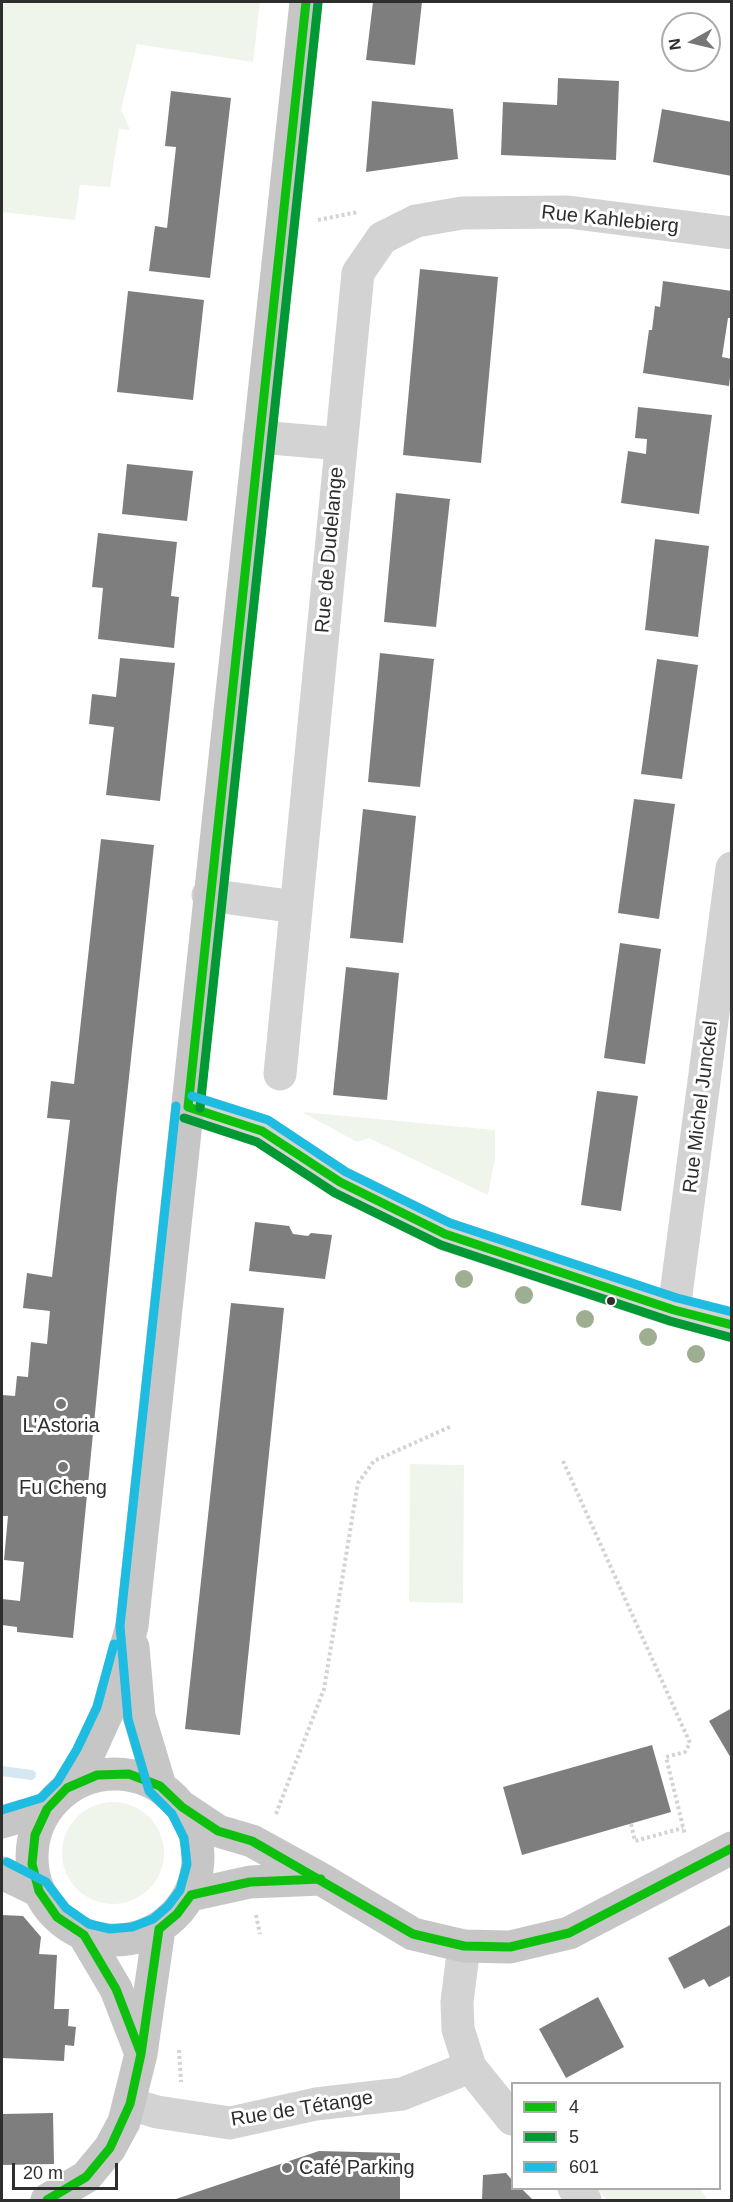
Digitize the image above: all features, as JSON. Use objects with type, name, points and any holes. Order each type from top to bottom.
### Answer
[{"type":"main road","points":[[132,1626],[139,1716],[171,1796],[196,1835],[199,1865],[190,1895],[177,1914],[159,1929],[135,1939],[109,1941],[84,1935],[57,1917],[39,1891],[32,1864],[35,1835],[88,1755],[108,1711],[132,1626],[188,1107],[208,895],[306,2]]},
{"type":"main road","points":[[2,1822],[57,1799],[97,1775],[129,1774],[171,1796],[218,1831],[252,1841],[413,1934],[464,1946],[510,1947],[569,1932],[732,1848]]},
{"type":"main road","points":[[2,1873],[39,1891]]},
{"type":"main road","points":[[190,1895],[250,1882],[321,1879]]},
{"type":"main road","points":[[47,2200],[86,2177],[111,2148],[130,2104],[141,2054],[159,1929]]},
{"type":"main road","points":[[84,1935],[116,1989],[141,2054]]},
{"type":"street","name":"Rue Kahlebierg","points":[[416,221],[462,213],[568,212],[732,233]]},
{"type":"street","name":"Rue de Dudelange","points":[[280,1074],[358,273],[382,238],[416,221]]},
{"type":"street","points":[[259,437],[341,444]]},
{"type":"street","name":"Rue Michel Junckel","points":[[674,1310],[732,868]]},
{"type":"street","points":[[208,895],[296,907]]},
{"type":"street","points":[[188,1107],[262,1131],[340,1182],[445,1234],[674,1310],[732,1325]]},
{"type":"street","points":[[464,1946],[457,2002],[458,2029],[470,2067],[511,2117]]},
{"type":"street","name":"Rue de Tétange","points":[[130,2104],[230,2123],[316,2104],[402,2094],[470,2067]]},
{"type":"path","points":[[318,209],[317,221],[366,210]]},
{"type":"path","points":[[252,1841],[277,1813],[324,1689],[358,1483],[374,1461],[452,1426]]},
{"type":"path","points":[[563,1461],[690,1743],[685,1752],[666,1757],[694,1868]]},
{"type":"path","points":[[631,1824],[635,1841],[683,1828]]},
{"type":"path","points":[[250,1882],[261,1934]]},
{"type":"path","points":[[179,2038],[181,2093],[188,2098],[199,2098],[195,2118]]},
{"type":"shaded area","points":[[2,2],[260,2],[253,62],[137,44],[121,110],[130,130],[119,129],[110,187],[80,185],[75,220],[2,212]]},
{"type":"shaded area","points":[[302,1112],[495,1130],[495,1158],[488,1195],[369,1138],[357,1142]]},
{"type":"shaded area","points":[[410,1464],[464,1465],[463,1603],[409,1602]]},
{"type":"shaded area","points":[[113,1802],[142,1810],[156,1824],[164,1853],[156,1882],[142,1896],[113,1904],[84,1896],[70,1882],[62,1853],[70,1824],[84,1810]]},
{"type":"shaded area","points":[[598,2190],[702,2190],[707,2200],[607,2200]]},
{"type":"building","points":[[373,2],[422,2],[415,65],[366,60]]},
{"type":"building","points":[[558,78],[619,81],[616,160],[501,155],[503,102],[557,105]]},
{"type":"building","points":[[171,91],[231,98],[210,278],[149,271],[155,226],[167,228],[176,147],[165,146]]},
{"type":"building","points":[[372,101],[453,109],[458,159],[366,172]]},
{"type":"building","points":[[662,109],[732,122],[732,176],[653,162]]},
{"type":"building","points":[[420,269],[498,277],[481,463],[403,455]]},
{"type":"building","points":[[663,281],[732,291],[732,318],[728,318],[722,357],[732,359],[729,386],[643,373],[649,330],[652,330],[655,306],[660,307]]},
{"type":"building","points":[[128,291],[204,300],[193,400],[117,392]]},
{"type":"building","points":[[638,407],[712,415],[699,514],[621,503],[628,451],[646,454],[647,439],[635,438]]},
{"type":"building","points":[[127,464],[193,471],[187,521],[122,514]]},
{"type":"building","points":[[396,493],[450,499],[436,627],[384,622]]},
{"type":"building","points":[[98,533],[177,542],[171,596],[179,597],[174,648],[98,639],[103,588],[92,587]]},
{"type":"building","points":[[655,539],[709,546],[698,637],[645,630]]},
{"type":"building","points":[[380,653],[434,659],[420,787],[368,782]]},
{"type":"building","points":[[120,658],[175,663],[160,801],[106,795],[114,727],[89,724],[92,694],[116,697]]},
{"type":"building","points":[[657,659],[698,665],[682,779],[641,774]]},
{"type":"building","points":[[634,799],[675,804],[659,919],[618,913]]},
{"type":"building","points":[[363,809],[416,816],[403,943],[350,938]]},
{"type":"building","points":[[101,839],[154,845],[116,1198],[73,1638],[17,1632],[17,1627],[2,1625],[2,1599],[20,1601],[24,1562],[4,1560],[8,1516],[2,1516],[2,1395],[15,1396],[17,1376],[28,1377],[31,1342],[47,1344],[50,1311],[23,1308],[27,1273],[52,1277],[70,1120],[47,1118],[51,1081],[74,1084]]},
{"type":"building","points":[[620,943],[661,949],[645,1064],[604,1058]]},
{"type":"building","points":[[346,967],[399,973],[387,1100],[333,1095]]},
{"type":"building","points":[[597,1091],[638,1096],[621,1211],[581,1205]]},
{"type":"building","points":[[255,1222],[289,1226],[293,1234],[332,1235],[325,1279],[249,1271]]},
{"type":"building","points":[[231,1303],[284,1308],[240,1735],[185,1729]]},
{"type":"building","points":[[732,1708],[732,1760],[709,1721]]},
{"type":"building","points":[[652,1745],[671,1812],[522,1855],[503,1787]]},
{"type":"building","points":[[2,1915],[23,1916],[41,1937],[39,1954],[57,1955],[54,2009],[69,2009],[68,2026],[76,2027],[74,2046],[65,2045],[64,2061],[2,2058]]},
{"type":"building","points":[[732,1924],[732,1975],[709,1987],[704,1979],[684,1989],[668,1958]]},
{"type":"building","points":[[598,1997],[624,2047],[566,2078],[539,2029]]},
{"type":"building","points":[[53,2113],[54,2164],[2,2165],[2,2114]]},
{"type":"building","points":[[319,2151],[400,2153],[400,2200],[173,2200]]},
{"type":"building","points":[[506,2173],[511,2179],[511,2190],[523,2190],[533,2200],[482,2200],[483,2175]]},
{"type":"waterway","points":[[2,1771],[31,1775]]},
{"type":"transit line","name":"4","points":[[188,1107],[306,2]]},
{"type":"transit line","name":"5","points":[[200,1108],[318,3]]},
{"type":"transit line","name":"601","points":[[192,1096],[268,1120],[346,1172],[450,1223],[677,1298],[732,1312]]},
{"type":"transit line","name":"601","points":[[7,1862],[46,1882],[66,1908],[89,1924],[110,1929],[132,1927],[153,1919],[168,1906],[180,1890],[187,1864],[184,1838],[172,1814],[149,1791],[128,1719],[120,1626],[176,1106]]},
{"type":"transit line","name":"4","points":[[188,1107],[262,1131],[340,1182],[445,1234],[674,1310],[732,1325]]},
{"type":"transit line","name":"5","points":[[184,1118],[257,1142],[335,1193],[441,1245],[670,1321],[729,1337]]},
{"type":"transit line","name":"601","points":[[2,1810],[41,1798],[58,1781],[77,1749],[97,1707],[114,1644]]},
{"type":"transit line","name":"4","points":[[47,2200],[86,2177],[110,2148],[130,2104],[141,2054],[116,1989],[84,1935],[57,1917],[39,1891],[32,1864],[35,1835],[47,1809],[67,1788],[97,1775],[129,1774],[160,1786],[182,1807],[218,1831],[252,1841],[413,1934],[464,1946],[510,1947],[569,1933],[732,1848]]},
{"type":"transit line","name":"4","points":[[141,2054],[159,1929],[177,1914],[191,1895],[250,1882],[321,1879]]},
{"type":"place","name":"L'Astoria","points":[[61,1404]]},
{"type":"place","name":"Fu Cheng","points":[[63,1467]]},
{"type":"place","name":"Café Parking","points":[[287,2168]]}]
